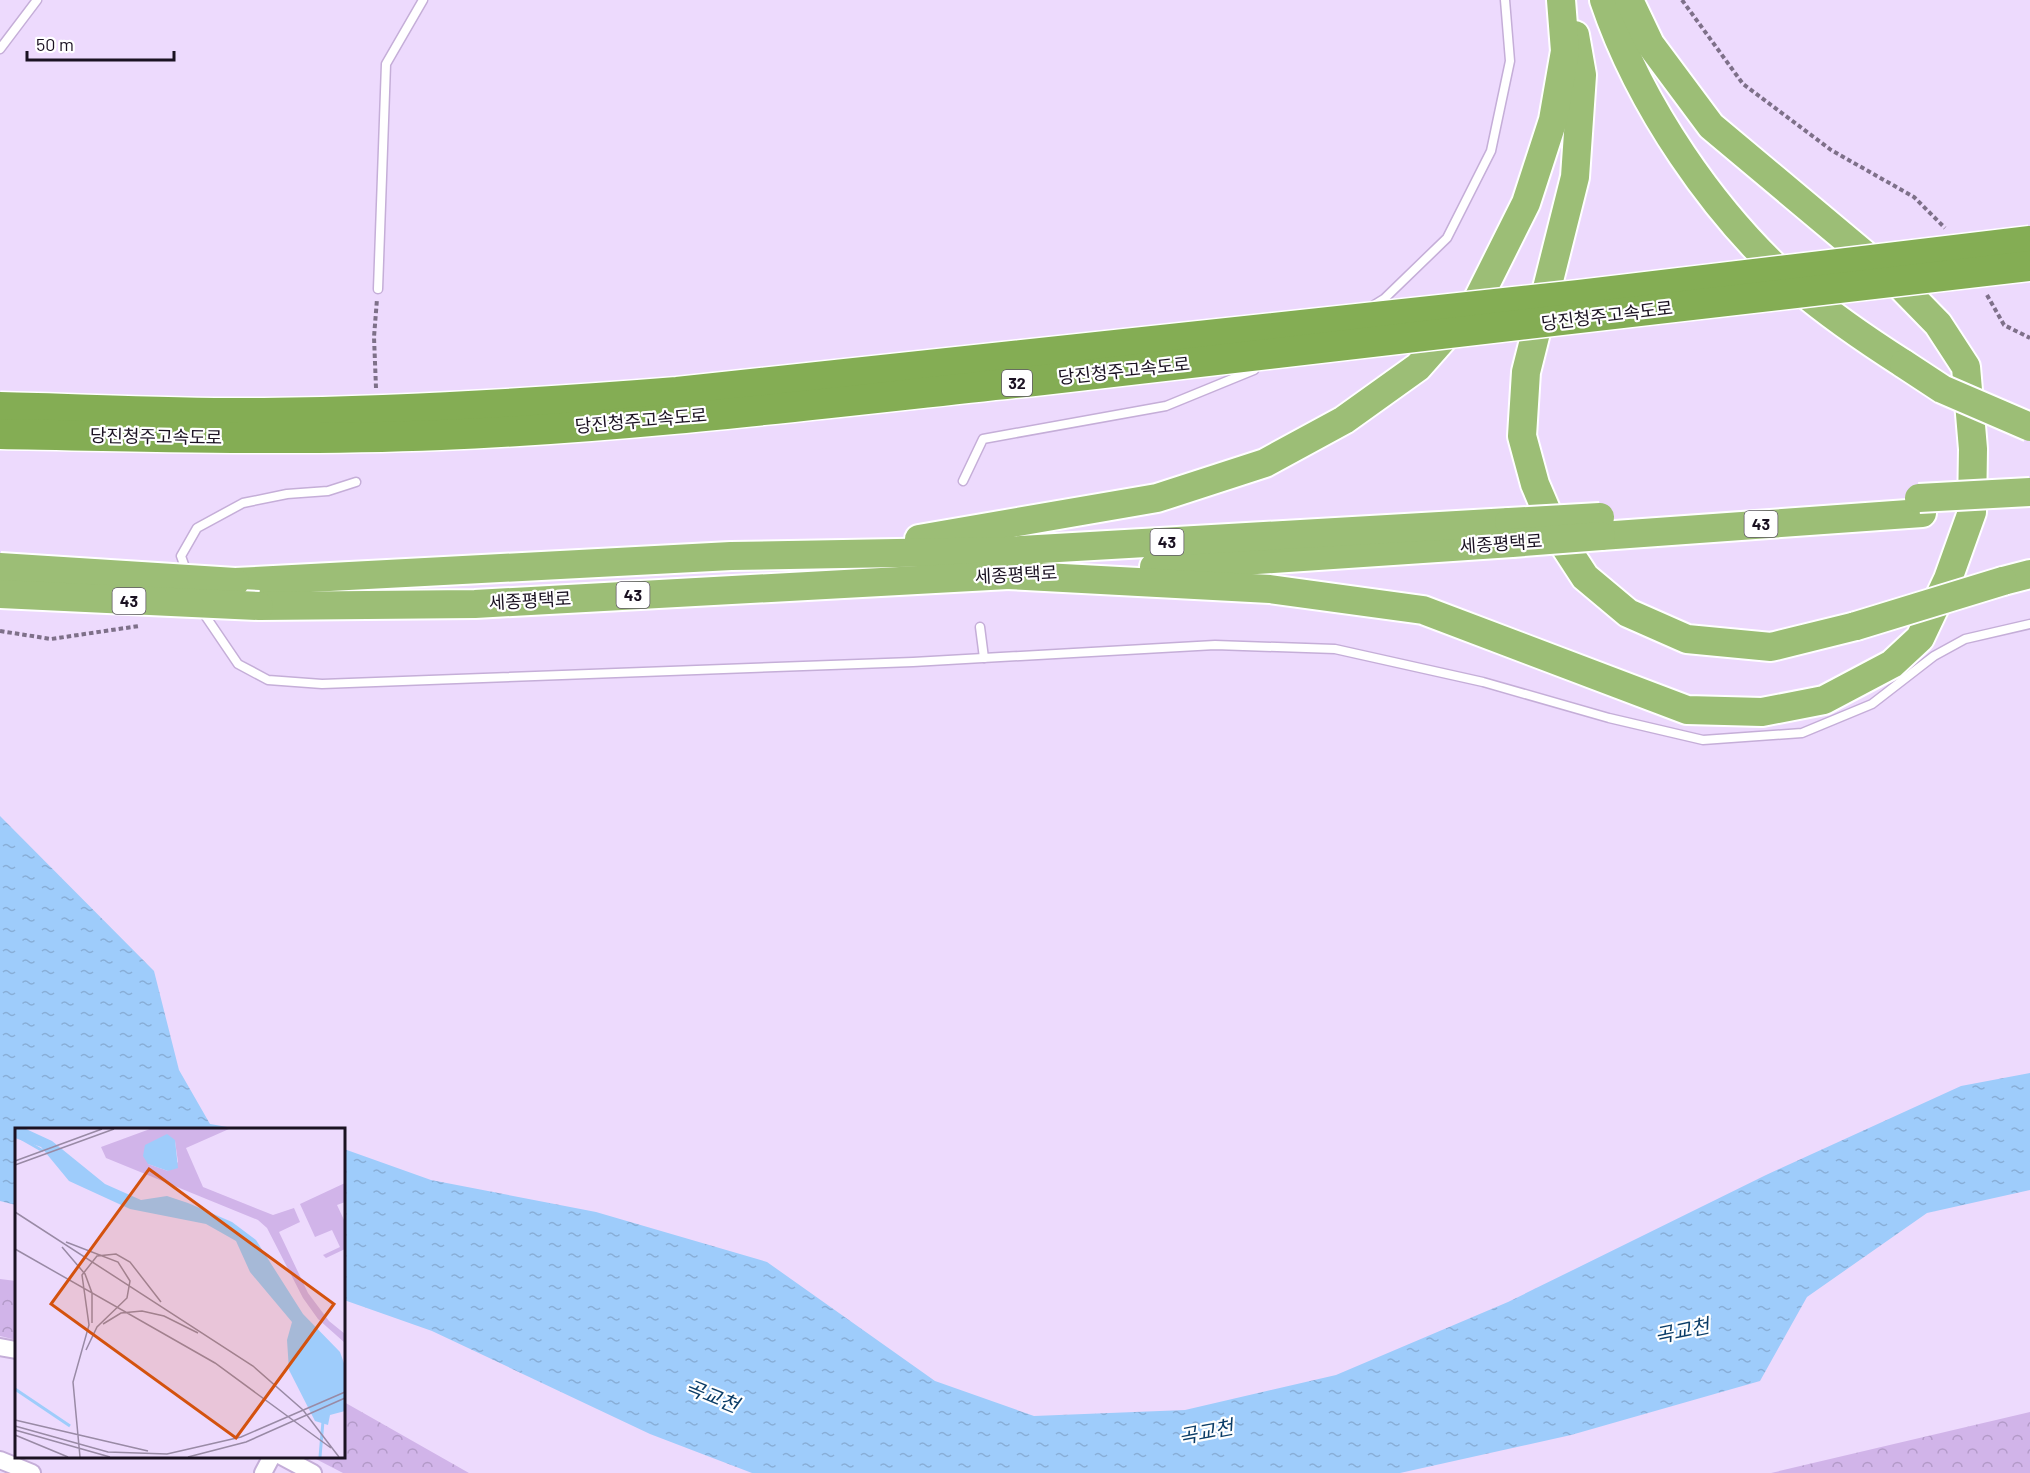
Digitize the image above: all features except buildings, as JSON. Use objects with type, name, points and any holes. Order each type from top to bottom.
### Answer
[{"type":"highway","points":[[825,554],[1157,498],[1264,463],[1344,420],[1418,367],[1478,299],[1526,203],[1553,120],[1565,51],[1561,0]]},
{"type":"highway","points":[[1569,0],[1582,75],[1575,177],[1526,372],[1522,436],[1535,484],[1555,531],[1585,577],[1628,613],[1687,639],[1771,647],[1856,626],[2017,577]]},
{"type":"highway","points":[[1604,0],[1617,40],[1662,123],[1713,201],[1797,287],[1942,389],[2030,427]]},
{"type":"highway","points":[[1007,575],[1270,589],[1423,610],[1686,710],[1762,712],[1824,700],[1892,664],[1920,638],[1948,579],[1972,512],[1973,449],[1966,367],[1938,324],[1896,280],[1711,126],[1650,44],[1629,0]]},
{"type":"highway","name":"당진청주고속도로","points":[[0,407],[262,413],[582,400],[889,371],[1236,333],[2030,241]]},
{"type":"highway","name":"당진청주고속도로","points":[[0,434],[351,438],[562,428],[729,414],[1222,361],[2030,266]]},
{"type":"highway","name":"세종평택로","points":[[0,567],[235,582],[731,556],[1005,551],[1511,532],[1921,505],[2030,492]]},
{"type":"highway","name":"세종평택로","points":[[1921,505],[2030,505]]},
{"type":"highway","name":"세종평택로","points":[[0,594],[259,606],[475,604],[1255,562],[1511,532]]},
{"type":"street","points":[[0,1347],[15,1350]]},
{"type":"street","points":[[263,1473],[271,1458]]},
{"type":"street","points":[[285,1458],[313,1473]]},
{"type":"street","points":[[0,1460],[32,1473]]},
{"type":"lane","points":[[0,50],[37,0]]},
{"type":"lane","points":[[378,289],[386,64],[423,0]]},
{"type":"lane","points":[[1324,335],[1384,299],[1447,238],[1491,151],[1510,61],[1504,0]]},
{"type":"lane","points":[[963,481],[983,439],[1166,406],[1294,353],[1314,341]]},
{"type":"lane","points":[[192,586],[181,556],[197,528],[243,503],[287,494],[328,491],[356,482]]},
{"type":"lane","points":[[196,596],[203,616],[238,664],[268,680],[322,684],[984,658],[1215,645],[1335,649],[1483,682],[1609,718],[1702,740],[1802,733],[1872,704],[1934,656],[1965,639],[2030,624]]},
{"type":"lane","points":[[980,627],[984,658]]},
{"type":"path","points":[[1682,0],[1743,84],[1832,150],[1914,197],[1952,234]]},
{"type":"path","points":[[1981,284],[2004,325],[2030,338]]},
{"type":"path","points":[[0,631],[51,639],[144,625]]},
{"type":"green space","points":[[0,1279],[15,1281],[15,1340],[0,1336]]},
{"type":"green space","points":[[345,1403],[469,1473],[343,1473],[314,1458],[345,1458]]},
{"type":"green space","points":[[2030,1412],[2030,1473],[1771,1473]]},
{"type":"water","points":[[0,816],[154,971],[179,1070],[210,1124],[233,1128],[15,1128],[15,1205],[0,1201]]},
{"type":"water","name":"곡교천","points":[[2030,1073],[2030,1190],[1927,1213],[1807,1297],[1760,1381],[1571,1435],[1400,1473],[752,1473],[650,1434],[432,1331],[345,1300],[345,1149],[431,1180],[596,1212],[767,1262],[935,1381],[1034,1416],[1185,1410],[1336,1375],[1508,1302],[1766,1175],[1961,1086]]}]
